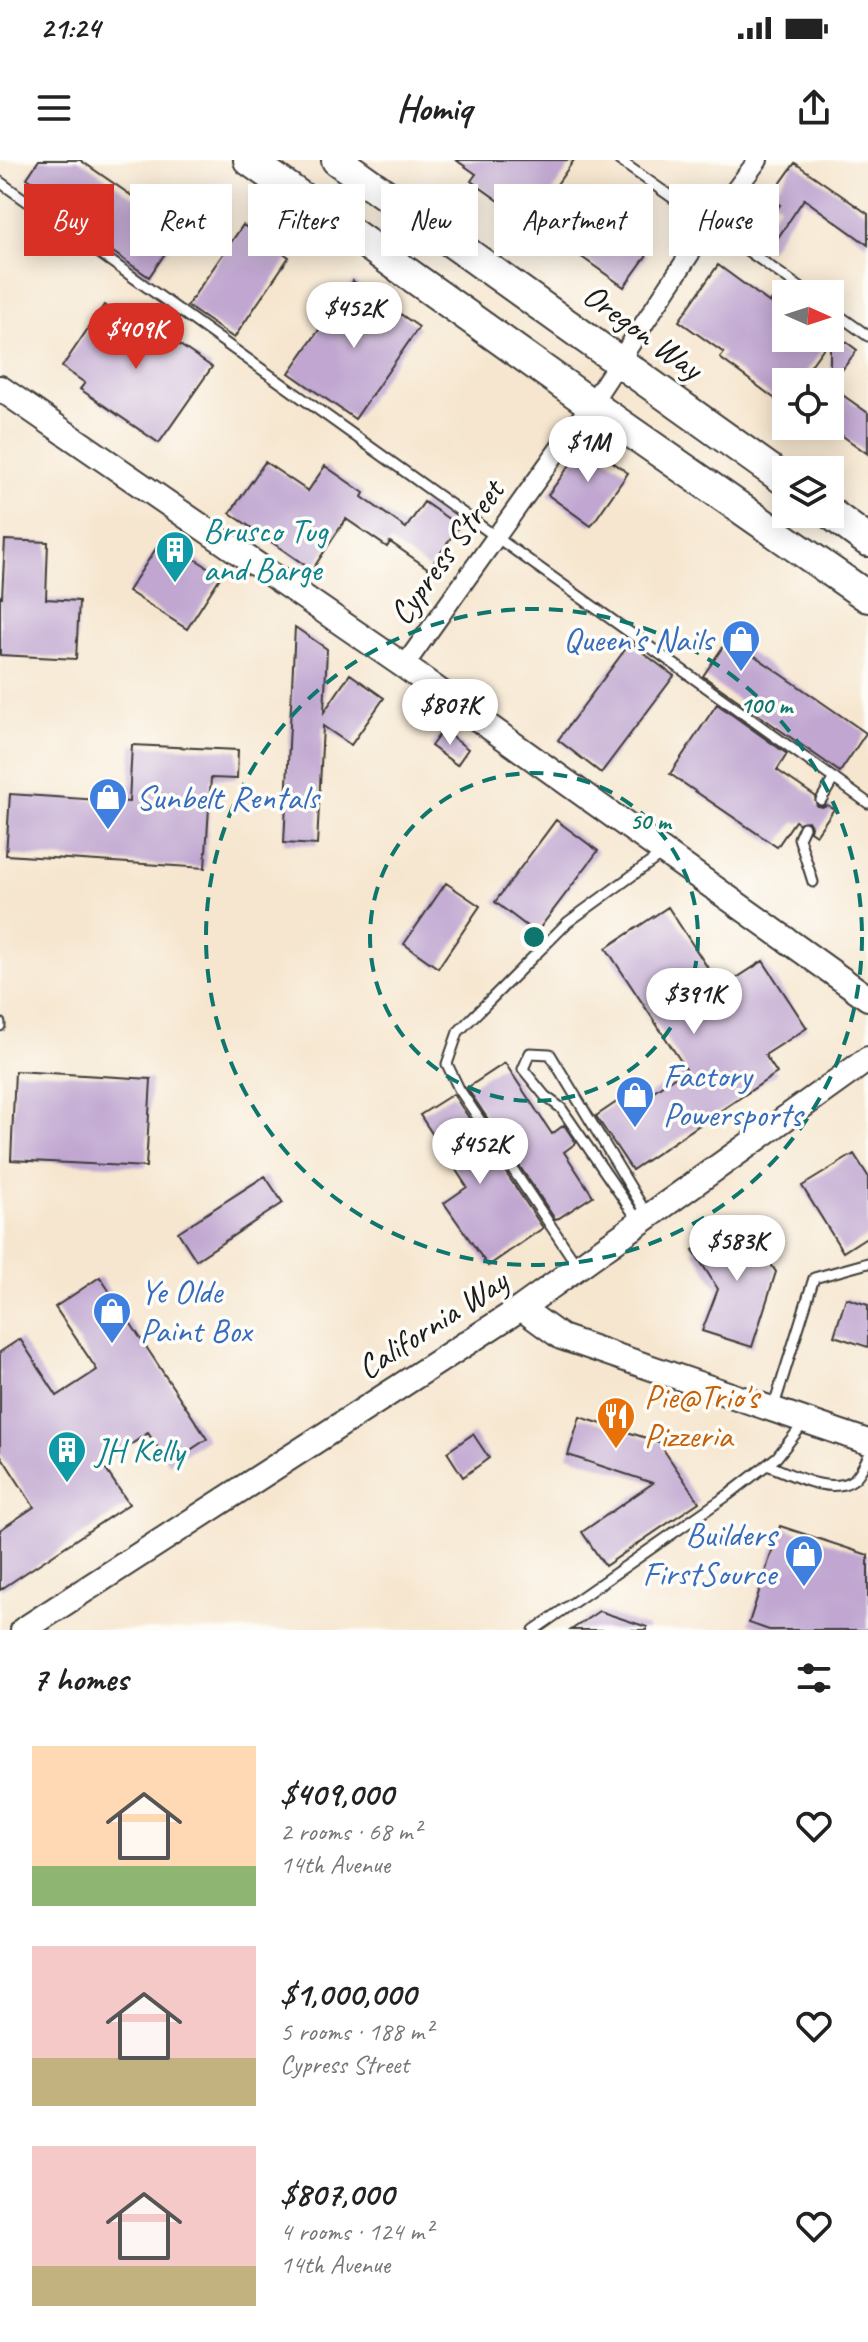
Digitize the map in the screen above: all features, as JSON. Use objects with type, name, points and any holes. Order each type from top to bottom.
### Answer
[{"type":"main road","points":[[249,160],[868,597]]},
{"type":"main road","name":"Oregon Way","points":[[337,160],[772,471]]},
{"type":"main road","points":[[844,523],[868,541]]},
{"type":"street","name":"Cypress Street","points":[[740,184],[758,160]]},
{"type":"street","name":"Cypress Street","points":[[404,666],[591,404],[688,256]]},
{"type":"street","points":[[0,388],[404,666],[868,998]]},
{"type":"street","name":"California Way","points":[[23,1630],[521,1308],[866,1063]]},
{"type":"street","points":[[521,1308],[561,1337],[868,1442]]},
{"type":"lane","points":[[619,160],[669,196]]},
{"type":"lane","points":[[0,182],[868,803]]},
{"type":"lane","points":[[754,256],[789,280]]},
{"type":"lane","points":[[844,319],[868,336]]},
{"type":"lane","points":[[821,800],[834,778]]},
{"type":"lane","points":[[804,827],[799,838],[813,882]]},
{"type":"lane","points":[[578,1267],[459,1089],[447,1064],[458,1032],[557,933],[664,852]]},
{"type":"lane","points":[[530,1053],[550,1054],[644,1220],[561,1108],[545,1096],[523,1069],[530,1053]]},
{"type":"lane","points":[[773,1409],[814,1278],[868,1263]]},
{"type":"lane","points":[[534,1630],[767,1465],[806,1420]]},
{"type":"lane","points":[[767,1465],[828,1486],[846,1484],[857,1478],[868,1457]]},
{"type":"building","points":[[39,160],[80,160],[130,195],[130,256],[163,256],[149,277],[114,253],[114,184],[36,184],[27,178]]},
{"type":"building","points":[[456,160],[574,160],[557,184],[494,184],[494,197],[471,181],[476,174]]},
{"type":"building","points":[[795,163],[868,214],[868,245],[804,199],[779,236],[779,185]]},
{"type":"building","points":[[243,225],[248,228],[248,256],[289,257],[234,338],[187,306],[222,256],[232,256],[232,241]]},
{"type":"building","points":[[580,256],[646,256],[624,287]]},
{"type":"building","points":[[718,265],[770,303],[772,300],[772,352],[821,352],[809,368],[772,368],[772,397],[720,358],[724,353],[679,321]]},
{"type":"building","points":[[353,281],[419,327],[355,419],[289,373]]},
{"type":"building","points":[[104,305],[127,321],[133,313],[212,367],[159,443],[80,389],[85,383],[62,367]]},
{"type":"building","points":[[844,340],[857,350],[844,368],[830,368],[830,352],[844,352]]},
{"type":"building","points":[[844,396],[868,413],[868,454],[844,437]]},
{"type":"building","points":[[586,443],[628,473],[591,526],[548,495]]},
{"type":"building","points":[[265,462],[308,491],[325,466],[406,528],[424,502],[459,526],[429,569],[390,542],[387,547],[346,519],[312,570],[230,513]]},
{"type":"building","name":"Brusco Tug and Barge","points":[[163,538],[221,576],[187,629],[128,591]]},
{"type":"building","points":[[5,540],[48,542],[46,599],[79,601],[76,659],[0,655],[0,596]]},
{"type":"building","points":[[295,627],[327,649],[324,712],[350,674],[384,698],[351,745],[323,726],[317,845],[284,843]]},
{"type":"building","points":[[729,638],[866,733],[840,772],[703,676]]},
{"type":"building","points":[[630,643],[674,676],[601,773],[558,740]]},
{"type":"building","points":[[717,704],[787,754],[777,770],[815,796],[817,806],[827,805],[834,809],[816,835],[810,831],[808,821],[795,821],[777,847],[670,774]]},
{"type":"building","points":[[443,730],[468,749],[457,765],[431,746]]},
{"type":"building","name":"Sunbelt Rentals","points":[[132,745],[238,750],[237,779],[211,778],[205,868],[6,855],[10,794],[129,802]]},
{"type":"building","points":[[556,820],[598,851],[536,933],[495,902]]},
{"type":"building","points":[[446,883],[480,906],[438,968],[404,944]]},
{"type":"building","points":[[668,907],[721,988],[763,961],[807,1028],[765,1055],[777,1073],[632,1170],[596,1116],[639,1087],[645,1097],[686,1069],[606,948]]},
{"type":"building","points":[[505,1063],[552,1134],[564,1125],[576,1143],[564,1152],[593,1196],[559,1218],[555,1219],[467,1088]]},
{"type":"building","points":[[15,1071],[151,1079],[146,1167],[11,1160]]},
{"type":"building","points":[[453,1094],[543,1228],[488,1266],[444,1203],[467,1187],[420,1115]]},
{"type":"building","points":[[854,1154],[868,1176],[868,1236],[843,1252],[802,1186]]},
{"type":"building","points":[[265,1176],[283,1203],[196,1260],[178,1232]]},
{"type":"building","points":[[742,1219],[776,1272],[752,1347],[702,1331],[718,1289],[693,1250]]},
{"type":"building","name":"JH Kelly","points":[[100,1277],[207,1439],[169,1464],[148,1433],[102,1464],[129,1504],[0,1590],[0,1530],[34,1507],[0,1454],[0,1352],[20,1339],[57,1396],[97,1370],[55,1307]]},
{"type":"building","points":[[846,1298],[868,1305],[868,1347],[834,1336]]},
{"type":"building","points":[[580,1417],[665,1444],[663,1449],[699,1502],[605,1566],[582,1532],[653,1483],[568,1455]]},
{"type":"building","points":[[473,1434],[489,1458],[463,1477],[447,1452]]},
{"type":"building","name":"Builders FirstSource","points":[[780,1526],[868,1555],[868,1630],[769,1630],[749,1623]]},
{"type":"building","points":[[599,1611],[647,1627],[647,1630],[571,1630]]},
{"type":"place","name":"Brusco Tug and Barge","points":[[175,584]]},
{"type":"place","name":"Queen's Nails","points":[[741,673]]},
{"type":"place","name":"Sunbelt Rentals","points":[[108,831]]},
{"type":"place","name":"Factory Powersports","points":[[635,1129]]},
{"type":"place","name":"Ye Olde Paint Box","points":[[112,1345]]},
{"type":"place","name":"Pie@Trio's Pizzeria","points":[[616,1450]]},
{"type":"place","name":"JH Kelly","points":[[67,1484]]},
{"type":"place","name":"Builders FirstSource","points":[[804,1588]]}]
